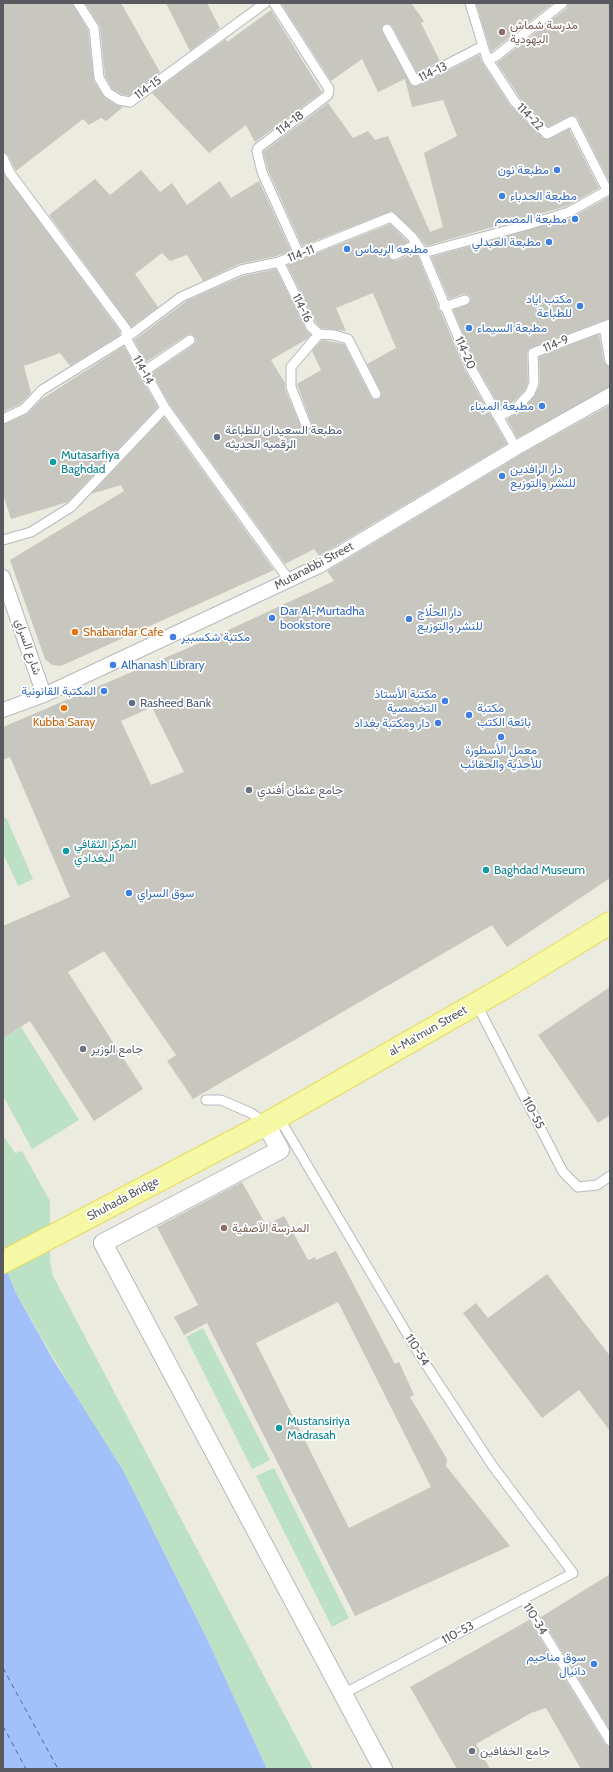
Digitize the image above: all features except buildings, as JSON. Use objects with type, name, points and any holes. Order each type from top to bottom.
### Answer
[{"type":"main road","name":"al-Ma'mun Street","points":[[244,1136],[476,1003],[610,923]]},
{"type":"main road","name":"Shuhada Bridge","points":[[3,1262],[244,1136]]},
{"type":"street","name":"Mutanabbi Street","points":[[3,710],[44,695],[319,566],[516,448],[610,395]]},
{"type":"street","name":"شارع السراي","points":[[3,577],[44,695]]},
{"type":"street","points":[[272,1120],[280,1150],[103,1243],[384,1769]]},
{"type":"lane","name":"114-15","points":[[78,3],[94,28],[99,78],[108,93],[119,100],[130,102],[265,3]]},
{"type":"lane","name":"114-18","points":[[274,3],[330,89],[328,95],[256,151],[262,172],[299,254]]},
{"type":"lane","name":"114-22","points":[[470,3],[487,60],[515,102],[547,134],[572,121],[609,190]]},
{"type":"lane","points":[[487,60],[495,57],[563,3]]},
{"type":"lane","name":"114-13","points":[[386,29],[415,81],[483,46]]},
{"type":"lane","name":"114-14","points":[[3,158],[10,173],[126,329],[126,338],[165,408],[289,580]]},
{"type":"lane","points":[[423,253],[527,225],[568,212],[609,190]]},
{"type":"lane","name":"114-11","points":[[3,419],[24,410],[42,390],[126,338],[181,297],[241,270],[279,262],[391,218],[417,244],[423,253]]},
{"type":"lane","points":[[394,255],[417,244]]},
{"type":"lane","name":"114-20","points":[[423,253],[444,307],[472,370],[516,448]]},
{"type":"lane","name":"114-16","points":[[279,262],[311,327],[319,334],[334,335],[348,339],[376,394]]},
{"type":"lane","points":[[444,307],[465,300]]},
{"type":"lane","points":[[607,325],[610,361]]},
{"type":"lane","name":"114-9","points":[[498,417],[517,407],[530,393],[534,378],[533,353],[574,336],[607,325]]},
{"type":"lane","points":[[306,425],[291,387],[291,367],[319,334]]},
{"type":"lane","points":[[144,372],[190,340]]},
{"type":"lane","points":[[3,540],[31,532],[71,507],[165,408]]},
{"type":"lane","name":"110-55","points":[[476,1003],[563,1172],[578,1188],[597,1185],[610,1176]]},
{"type":"lane","points":[[206,1100],[221,1100],[272,1120]]},
{"type":"lane","name":"110-54","points":[[272,1120],[419,1354],[492,1465],[573,1573]]},
{"type":"lane","name":"110-53","points":[[343,1694],[573,1573]]},
{"type":"lane","name":"110-34","points":[[523,1599],[610,1741]]},
{"type":"green space","points":[[6,817],[33,879],[18,886],[3,853],[3,818]]},
{"type":"green space","points":[[21,1027],[79,1120],[32,1149],[3,1096],[3,1031],[6,1036]]},
{"type":"green space","points":[[3,1135],[15,1153],[22,1151],[50,1201],[50,1260],[53,1276],[313,1769],[267,1769],[208,1641],[124,1472],[86,1414],[17,1295],[3,1262]]},
{"type":"green space","points":[[203,1328],[270,1460],[252,1469],[186,1337]]},
{"type":"green space","points":[[274,1468],[349,1618],[332,1627],[256,1476]]},
{"type":"water","points":[[3,1262],[17,1295],[54,1361],[124,1472],[208,1641],[267,1769],[3,1769]]},
{"type":"ferry route","points":[[3,1668],[58,1769]]},
{"type":"ferry route","points":[[3,1726],[26,1769]]},
{"type":"place","name":"مدرسة شماش اليهودية","points":[[502,32]]},
{"type":"place","name":"مطبعة نون","points":[[557,170]]},
{"type":"place","name":"مطبعة الحدباء","points":[[502,196]]},
{"type":"place","name":"مطبعة المصمم","points":[[575,219]]},
{"type":"place","name":"مطبعة العبدلي","points":[[549,242]]},
{"type":"place","name":"مطبعه الريماس","points":[[347,249]]},
{"type":"place","name":"مكتب اياد للطباعة","points":[[580,306]]},
{"type":"place","name":"مطبعة السيماء","points":[[469,328]]},
{"type":"place","name":"مطبعة الميناء","points":[[542,406]]},
{"type":"place","name":"مطبعة السعيدان للطباعة الرقميه الحديثه","points":[[217,437]]},
{"type":"place","name":"Mutasarfiya Baghdad","points":[[53,462]]},
{"type":"place","name":"دار الرافدين للنشر والتوزيع","points":[[502,476]]},
{"type":"place","name":"Dar Al-Murtadha bookstore","points":[[272,618]]},
{"type":"place","name":"دار الحلّاج للنشر والتوزيع","points":[[409,619]]},
{"type":"place","name":"Shabandar Cafe","points":[[75,632]]},
{"type":"place","name":"مكتبة شكسبير","points":[[173,637]]},
{"type":"place","name":"Alhanash Library","points":[[113,665]]},
{"type":"place","name":"المكتبة القانونية","points":[[104,691]]},
{"type":"place","name":"مكتبة الأستاذ التخصصية","points":[[445,701]]},
{"type":"place","name":"Rasheed Bank","points":[[132,703]]},
{"type":"place","name":"Kubba Saray","points":[[64,708]]},
{"type":"place","name":"مكتبة بائعة الكتب","points":[[469,715]]},
{"type":"place","name":"دار ومكتبة بغداد","points":[[438,723]]},
{"type":"place","name":"معمل الأسطورة للأحذية والحقائب","points":[[501,737]]},
{"type":"place","name":"جامع عثمان أفندي","points":[[249,790]]},
{"type":"place","name":"المركز الثقافي البغدادي","points":[[66,851]]},
{"type":"place","name":"Baghdad Museum","points":[[486,870]]},
{"type":"place","name":"سوق السراي","points":[[129,893]]},
{"type":"place","name":"جامع الوزير","points":[[83,1049]]},
{"type":"place","name":"المدرسة الآصفية","points":[[224,1228]]},
{"type":"place","name":"Mustansiriya Madrasah","points":[[279,1428]]},
{"type":"place","name":"سوق مناحيم دانيال","points":[[594,1664]]},
{"type":"place","name":"جامع الخفافين","points":[[472,1751]]}]
